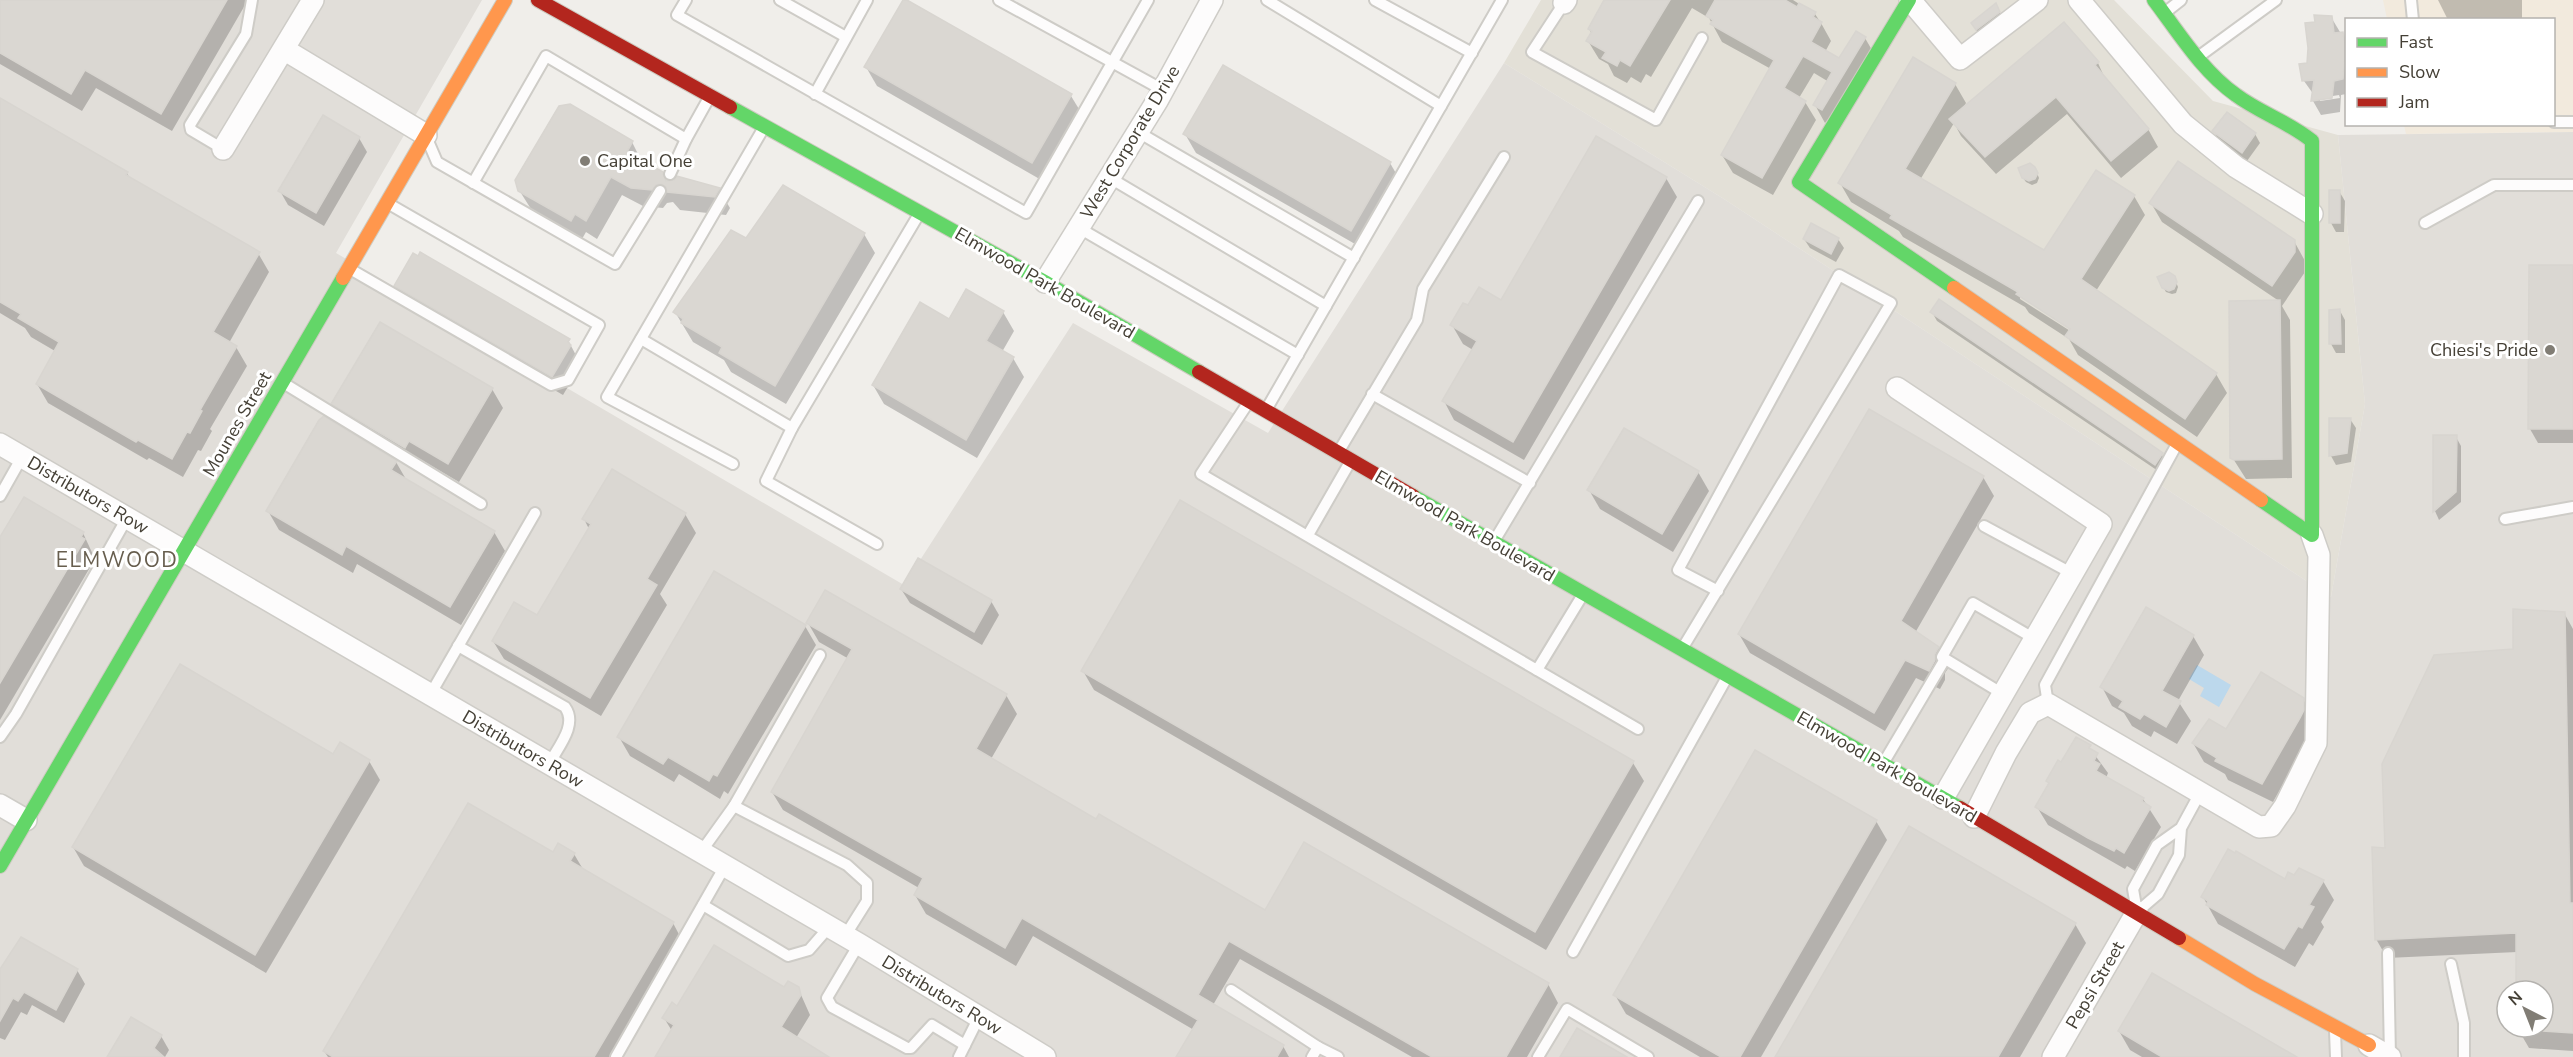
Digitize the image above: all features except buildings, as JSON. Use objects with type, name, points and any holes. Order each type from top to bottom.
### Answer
[{"type":"street","points":[[223,149],[285,50],[313,0]]},
{"type":"street","name":"Mounes Street","points":[[0,866],[505,0]]},
{"type":"street","name":"Elmwood Park Boulevard","points":[[538,0],[1045,282],[1493,543],[1943,798],[2255,984],[2334,1025],[2370,1051],[2390,1057]]},
{"type":"street","name":"West Corporate Drive","points":[[1045,282],[1163,90],[1212,0]]},
{"type":"street","points":[[2037,0],[1960,59],[1909,0],[1799,182],[2312,535]]},
{"type":"street","points":[[2079,0],[2183,124],[2236,166],[2312,214]]},
{"type":"street","points":[[1974,817],[2030,713],[2048,704],[2259,827],[2271,826],[2285,806],[2316,743],[2319,555],[2312,535],[2312,141],[2298,129],[2247,104],[2211,73],[2154,0]]},
{"type":"street","points":[[285,50],[426,135]]},
{"type":"street","points":[[1897,388],[2102,524],[1943,798]]},
{"type":"street","name":"Distributors Row","points":[[0,444],[701,852],[1045,1057]]},
{"type":"street","points":[[0,805],[26,820]]},
{"type":"street","name":"Pepsi Street","points":[[2053,1057],[2137,912]]},
{"type":"lane","points":[[223,149],[191,130],[190,125],[246,34],[252,0]]},
{"type":"lane","points":[[686,0],[677,15],[1026,213],[1148,0]]},
{"type":"lane","points":[[780,0],[846,37]]},
{"type":"lane","points":[[815,94],[867,0]]},
{"type":"lane","points":[[999,0],[1163,90]]},
{"type":"lane","points":[[1267,0],[1441,106]]},
{"type":"lane","points":[[1374,0],[1472,53]]},
{"type":"lane","points":[[1266,410],[1502,0]]},
{"type":"lane","points":[[2164,14],[2181,0]]},
{"type":"lane","points":[[2198,57],[2276,0]]},
{"type":"lane","points":[[2411,0],[2412,18]]},
{"type":"lane","points":[[1565,2],[1532,52],[1656,120],[1702,38]]},
{"type":"lane","points":[[473,183],[546,56],[686,139]]},
{"type":"lane","points":[[670,174],[710,96]]},
{"type":"lane","points":[[2555,122],[2573,123]]},
{"type":"lane","points":[[733,464],[607,397],[764,126]]},
{"type":"lane","points":[[1138,132],[1354,258]]},
{"type":"lane","points":[[426,135],[437,162],[615,264],[660,191]]},
{"type":"lane","points":[[1338,452],[1417,320],[1423,289],[1504,157]]},
{"type":"lane","points":[[1110,178],[1326,306]]},
{"type":"lane","points":[[2425,223],[2494,185],[2573,185]]},
{"type":"lane","points":[[1493,543],[1698,201]]},
{"type":"lane","points":[[349,268],[551,385],[568,380],[599,325],[387,202]]},
{"type":"lane","points":[[877,544],[766,481],[792,428],[920,212]]},
{"type":"lane","points":[[1079,228],[1298,355]]},
{"type":"lane","points":[[1682,649],[1718,591],[1892,303],[1839,275],[1678,570],[1718,591]]},
{"type":"lane","points":[[641,339],[792,428]]},
{"type":"lane","points":[[282,382],[481,504]]},
{"type":"lane","points":[[1372,394],[1530,483]]},
{"type":"lane","points":[[1250,400],[1202,474],[1638,729]]},
{"type":"lane","points":[[2048,704],[2045,685],[2178,443]]},
{"type":"lane","points":[[0,496],[22,457]]},
{"type":"lane","points":[[1308,535],[1352,459]]},
{"type":"lane","points":[[2505,519],[2573,507]]},
{"type":"lane","points":[[430,695],[535,513]]},
{"type":"lane","points":[[0,737],[16,714],[127,518]]},
{"type":"lane","points":[[1984,526],[2073,574]]},
{"type":"lane","points":[[1537,670],[1583,594]]},
{"type":"lane","points":[[2003,694],[1942,657],[1973,603],[2035,639]]},
{"type":"lane","points":[[458,646],[565,707],[570,715],[570,725],[549,764]]},
{"type":"lane","points":[[701,852],[734,806],[820,655]]},
{"type":"lane","points":[[1883,764],[1945,659]]},
{"type":"lane","points":[[1574,952],[1728,676]]},
{"type":"lane","points":[[2137,912],[2158,894],[2178,855],[2181,828],[2200,793]]},
{"type":"lane","points":[[734,806],[847,865],[867,883],[867,901],[844,936],[827,998],[831,1008],[908,1048],[911,1048],[932,1025],[966,1045]]},
{"type":"lane","points":[[2137,912],[2133,888],[2157,845],[2181,828]]},
{"type":"lane","points":[[616,1057],[724,866]]},
{"type":"lane","points":[[703,905],[788,956],[844,936]]},
{"type":"lane","points":[[2388,953],[2390,1057]]},
{"type":"lane","points":[[2451,964],[2464,1023],[2464,1057]]},
{"type":"lane","points":[[1232,990],[1318,1047],[1338,1057]]},
{"type":"lane","points":[[1538,1057],[1567,1009],[1648,1057]]},
{"type":"lane","points":[[959,1057],[979,1017]]},
{"type":"lane","points":[[2334,1025],[2336,1057]]},
{"type":"lane","points":[[1312,1057],[1318,1047]]},
{"type":"shaded area","points":[[0,0],[482,0],[336,253],[904,585],[1073,323],[1268,433],[1504,63],[1724,199],[2331,597],[2365,404],[2338,135],[2573,132],[2573,1057],[0,1057]]},
{"type":"shaded area","points":[[1541,0],[2114,0],[2213,101],[2338,135],[2365,404],[2331,597],[1724,199],[1504,63]]},
{"type":"shaded area","points":[[2383,0],[2573,0],[2573,132],[2406,134],[2404,126],[2555,126],[2555,18],[2387,18]]},
{"type":"water","points":[[2197,665],[2231,685],[2219,707],[2200,696],[2204,688],[2189,679]]},
{"type":"traffic: fast","points":[[1909,0],[1799,182],[1954,288]]},
{"type":"traffic: fast","points":[[2154,0],[2212,75],[2245,101],[2294,128],[2312,141],[2312,535],[2261,500]]},
{"type":"traffic: fast","points":[[730,107],[1045,282],[1199,372]]},
{"type":"traffic: fast","points":[[0,866],[343,278]]},
{"type":"traffic: fast","points":[[1413,496],[1960,808]]},
{"type":"traffic: slow","points":[[343,278],[505,0]]},
{"type":"traffic: slow","points":[[1954,288],[2261,500]]},
{"type":"traffic: slow","points":[[2179,938],[2255,984],[2369,1045]]},
{"type":"traffic: jam","points":[[538,0],[730,107]]},
{"type":"traffic: jam","points":[[1199,372],[1413,496]]},
{"type":"traffic: jam","points":[[1960,808],[2179,938]]},
{"type":"place","name":"Capital One","points":[[585,161]]},
{"type":"place","name":"Chiesi's Pride","points":[[2550,350]]},
{"type":"district","name":"ELMWOOD","points":[[117,560]]}]
